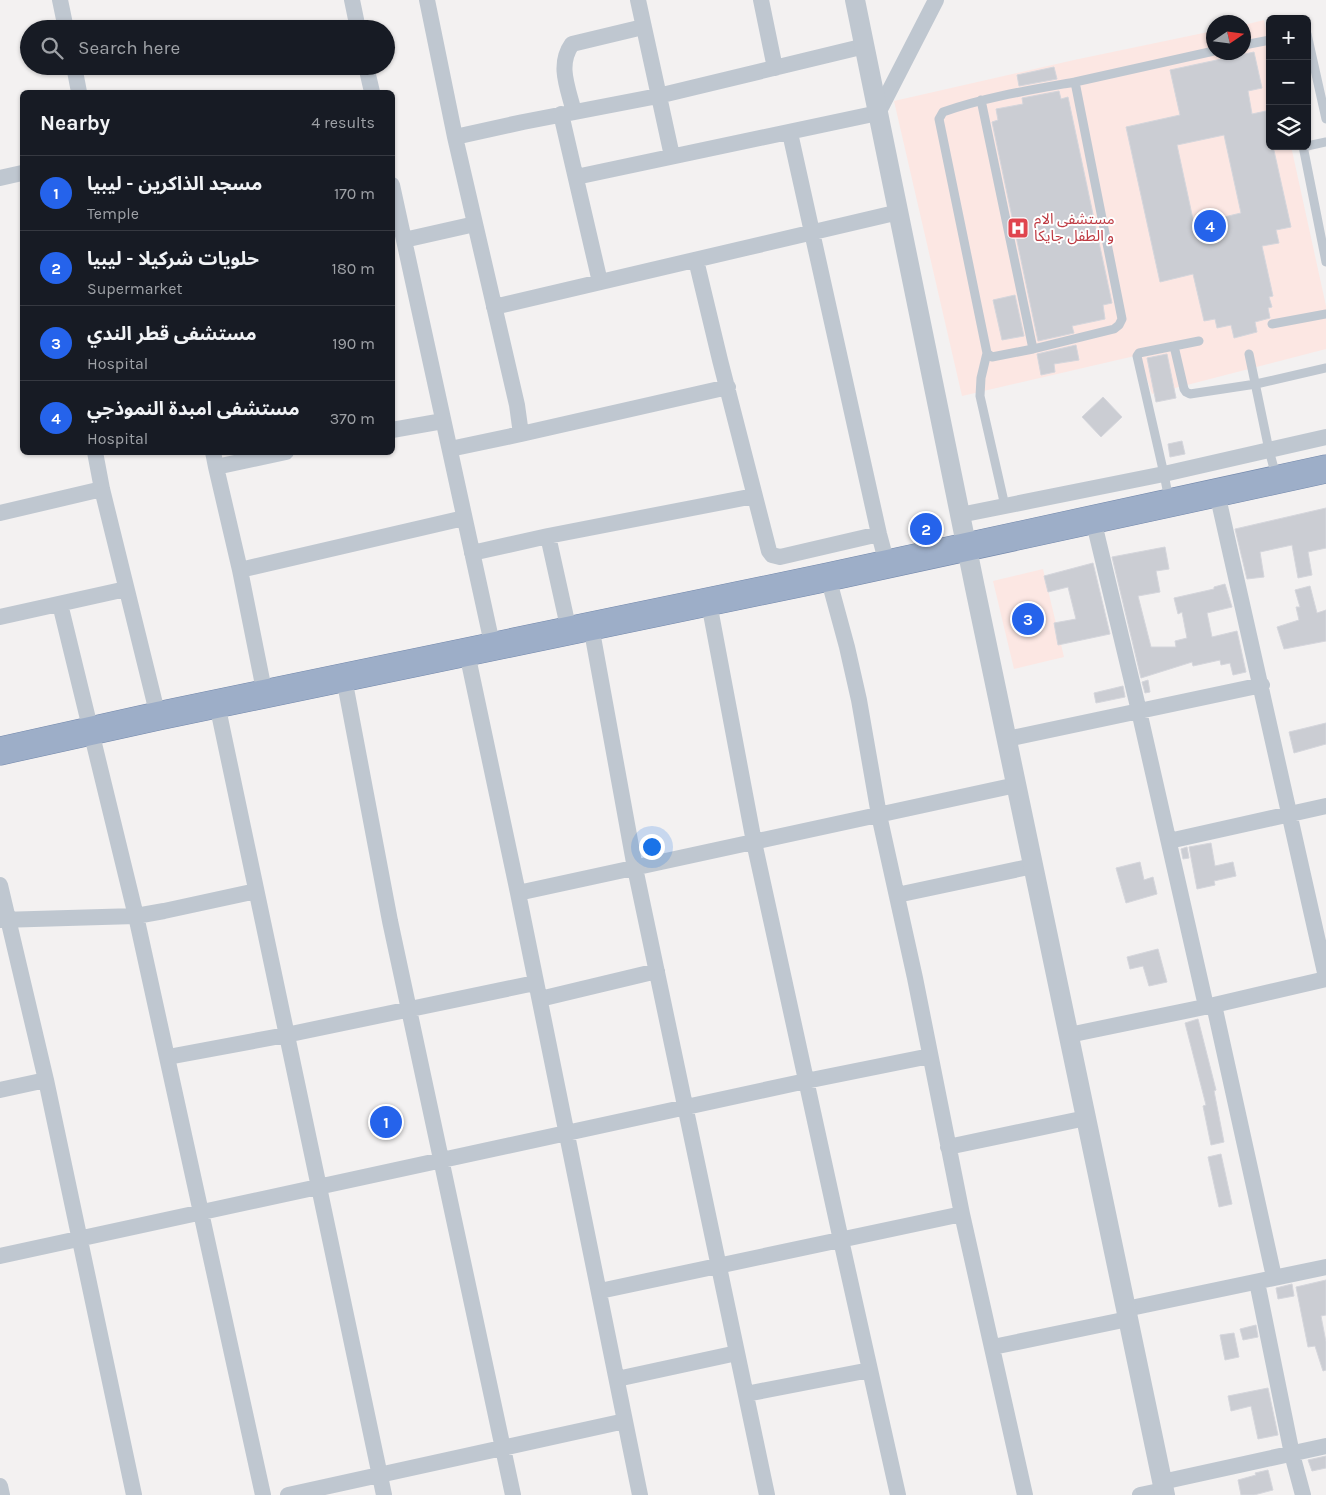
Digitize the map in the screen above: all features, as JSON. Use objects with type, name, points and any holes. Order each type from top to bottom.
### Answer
[{"type":"highway","points":[[0,751],[158,716],[828,578],[1326,469]]},
{"type":"street","points":[[60,0],[64,20]]},
{"type":"street","points":[[352,0],[356,20]]},
{"type":"street","points":[[426,0],[455,138],[517,405],[520,434]]},
{"type":"street","points":[[638,0],[672,156]]},
{"type":"street","points":[[761,0],[774,68]]},
{"type":"street","points":[[855,0],[1016,785],[1164,1489]]},
{"type":"street","points":[[878,113],[936,0]]},
{"type":"street","points":[[600,282],[576,177],[563,66],[566,53],[572,44],[643,27]]},
{"type":"street","points":[[455,138],[568,113],[658,96],[865,46]]},
{"type":"street","points":[[76,75],[79,90]]},
{"type":"street","points":[[368,75],[372,90]]},
{"type":"street","points":[[576,177],[878,113]]},
{"type":"street","points":[[790,132],[887,564]]},
{"type":"street","points":[[0,178],[20,173]]},
{"type":"street","points":[[395,200],[472,553],[480,650],[518,893],[640,1495]]},
{"type":"street","points":[[494,307],[899,212]]},
{"type":"street","points":[[404,240],[475,224]]},
{"type":"street","points":[[696,260],[769,551],[772,555],[780,557],[879,534]]},
{"type":"street","points":[[450,449],[728,387]]},
{"type":"street","points":[[395,429],[443,421]]},
{"type":"street","points":[[960,515],[1164,474],[1326,438]]},
{"type":"street","points":[[96,455],[102,489],[158,716]]},
{"type":"street","points":[[259,455],[215,460],[240,570],[265,695]]},
{"type":"street","points":[[0,512],[102,489]]},
{"type":"street","points":[[1069,1035],[1326,978],[1288,814],[1262,685],[1217,493]]},
{"type":"street","points":[[472,553],[548,536],[754,496]]},
{"type":"street","points":[[240,570],[464,518]]},
{"type":"street","points":[[1093,519],[1274,1277]]},
{"type":"street","points":[[548,536],[580,629],[635,868],[767,1495]]},
{"type":"street","points":[[828,578],[859,700],[879,815],[898,895],[948,1147],[1025,1495]]},
{"type":"street","points":[[0,617],[126,589]]},
{"type":"street","points":[[709,603],[754,842],[898,1495]]},
{"type":"street","points":[[60,604],[136,916],[263,1495]]},
{"type":"street","points":[[344,678],[390,921],[513,1495]]},
{"type":"street","points":[[1007,739],[1262,685]]},
{"type":"street","points":[[217,704],[384,1495]]},
{"type":"street","points":[[518,893],[1016,785]]},
{"type":"street","points":[[1169,841],[1326,806]]},
{"type":"street","points":[[898,895],[1033,866]]},
{"type":"street","points":[[0,886],[4,919],[46,1080],[134,1495]]},
{"type":"street","points":[[4,919],[136,916],[256,890]]},
{"type":"street","points":[[540,999],[657,971]]},
{"type":"street","points":[[168,1057],[286,1035],[535,983]]},
{"type":"street","points":[[0,1256],[685,1107],[930,1056]]},
{"type":"street","points":[[0,1090],[46,1080]]},
{"type":"street","points":[[948,1147],[1086,1118]]},
{"type":"street","points":[[600,1291],[962,1214]]},
{"type":"street","points":[[993,1347],[1274,1277],[1326,1267]]},
{"type":"street","points":[[1257,1282],[1292,1454],[1303,1495]]},
{"type":"street","points":[[617,1379],[737,1353]]},
{"type":"street","points":[[746,1394],[870,1370]]},
{"type":"street","points":[[288,1495],[625,1421]]},
{"type":"street","points":[[1140,1495],[1326,1446]]},
{"type":"street","points":[[0,1486],[2,1495]]},
{"type":"lane","points":[[1251,44],[1266,41]]},
{"type":"lane","points":[[1311,52],[1326,119]]},
{"type":"lane","points":[[1005,506],[980,396],[981,378],[987,353],[939,119],[943,112],[981,100],[1075,82],[1206,53]]},
{"type":"lane","points":[[987,353],[992,356],[1033,349],[1114,329],[1122,319],[1075,82]]},
{"type":"lane","points":[[981,100],[1033,349]]},
{"type":"lane","points":[[1311,145],[1326,142]]},
{"type":"lane","points":[[1306,150],[1323,229],[1326,262]]},
{"type":"lane","points":[[1272,324],[1326,314]]},
{"type":"lane","points":[[1169,503],[1137,356],[1138,353],[1198,341]]},
{"type":"lane","points":[[1174,346],[1186,392],[1190,394],[1256,384],[1326,368]]},
{"type":"lane","points":[[1249,354],[1277,479]]},
{"type":"shaded area","points":[[1264,20],[1266,29],[1266,150],[1292,150],[1326,306],[1326,349],[1152,394],[1139,355],[962,396],[894,101],[1206,32],[1206,60],[1251,60],[1251,23]]},
{"type":"shaded area","points":[[1043,569],[1064,657],[1014,669],[993,581]]},
{"type":"building","points":[[1254,52],[1262,88],[1248,91],[1252,114],[1266,111],[1266,150],[1274,150],[1291,227],[1276,230],[1279,243],[1262,246],[1273,296],[1269,297],[1272,307],[1268,308],[1270,318],[1255,322],[1257,332],[1234,338],[1231,325],[1217,328],[1215,319],[1204,321],[1193,274],[1160,282],[1126,127],[1180,115],[1170,70],[1217,60],[1251,60],[1251,53]],"holes":[[[1224,135],[1241,213],[1194,224],[1177,145]]]},
{"type":"building","points":[[1054,67],[1057,79],[1019,86],[1017,75]]},
{"type":"building","points":[[1059,91],[1061,99],[1068,97],[1112,303],[1103,305],[1105,319],[1072,326],[1074,333],[1038,341],[992,122],[998,120],[996,109],[1023,104],[1022,98]]},
{"type":"building","points":[[1015,295],[1024,336],[1002,340],[993,300]]},
{"type":"building","points":[[1076,345],[1079,360],[1054,364],[1055,372],[1041,375],[1037,354]]},
{"type":"building","points":[[1167,354],[1176,398],[1156,402],[1147,358]]},
{"type":"building","points":[[1103,397],[1122,417],[1101,437],[1082,417]]},
{"type":"building","points":[[1182,441],[1185,454],[1170,457],[1168,444]]},
{"type":"building","points":[[1326,508],[1326,548],[1308,552],[1312,575],[1298,578],[1292,545],[1260,552],[1264,577],[1247,579],[1235,529]]},
{"type":"building","points":[[1165,547],[1169,569],[1156,571],[1160,592],[1138,596],[1151,647],[1176,647],[1175,641],[1187,638],[1182,612],[1178,614],[1174,598],[1214,589],[1214,587],[1225,584],[1232,607],[1207,613],[1212,637],[1237,631],[1246,672],[1233,675],[1230,663],[1221,665],[1220,660],[1193,666],[1192,662],[1141,678],[1112,557]]},
{"type":"building","points":[[1093,563],[1110,634],[1058,645],[1054,623],[1076,619],[1068,587],[1048,592],[1044,576]]},
{"type":"building","points":[[1310,586],[1317,613],[1326,610],[1326,641],[1284,649],[1277,627],[1299,620],[1296,607],[1300,607],[1295,590]]},
{"type":"building","points":[[1148,680],[1150,692],[1145,693],[1142,682]]},
{"type":"building","points":[[1123,686],[1125,697],[1096,703],[1094,693]]},
{"type":"building","points":[[1326,723],[1326,744],[1294,753],[1289,732]]},
{"type":"building","points":[[1211,843],[1215,866],[1233,862],[1236,876],[1214,881],[1215,885],[1197,889],[1189,847]]},
{"type":"building","points":[[1187,847],[1189,858],[1183,859],[1181,849]]},
{"type":"building","points":[[1140,862],[1144,880],[1153,877],[1157,894],[1126,903],[1116,868]]},
{"type":"building","points":[[1158,949],[1167,982],[1149,986],[1143,966],[1130,969],[1127,957]]},
{"type":"building","points":[[1198,1019],[1216,1090],[1214,1091],[1224,1142],[1211,1145],[1203,1106],[1206,1105],[1185,1023]]},
{"type":"building","points":[[1221,1154],[1232,1204],[1219,1207],[1208,1157]]},
{"type":"building","points":[[1326,1280],[1326,1315],[1321,1316],[1326,1342],[1326,1370],[1323,1371],[1315,1346],[1308,1347],[1296,1287]]},
{"type":"building","points":[[1292,1284],[1294,1296],[1278,1299],[1276,1288]]},
{"type":"building","points":[[1256,1325],[1258,1337],[1243,1340],[1240,1329]]},
{"type":"building","points":[[1234,1333],[1239,1357],[1225,1360],[1220,1335]]},
{"type":"building","points":[[1268,1388],[1278,1435],[1258,1439],[1251,1406],[1231,1411],[1228,1396]]},
{"type":"building","points":[[1326,1456],[1326,1468],[1312,1471],[1308,1460]]},
{"type":"building","points":[[1268,1470],[1273,1490],[1254,1495],[1241,1495],[1238,1480]]},
{"type":"place","name":"مستشفى امبدة النموذجي","points":[[1210,226]]},
{"type":"place","name":"مستشفى الام و الطفل جايكا","points":[[1018,228]]},
{"type":"place","name":"حلويات شركيلا - ليبيا","points":[[926,529]]},
{"type":"place","name":"مستشفى قطر الندي","points":[[1028,619]]},
{"type":"place","name":"مسجد الذاكرين - ليبيا","points":[[386,1122]]}]
